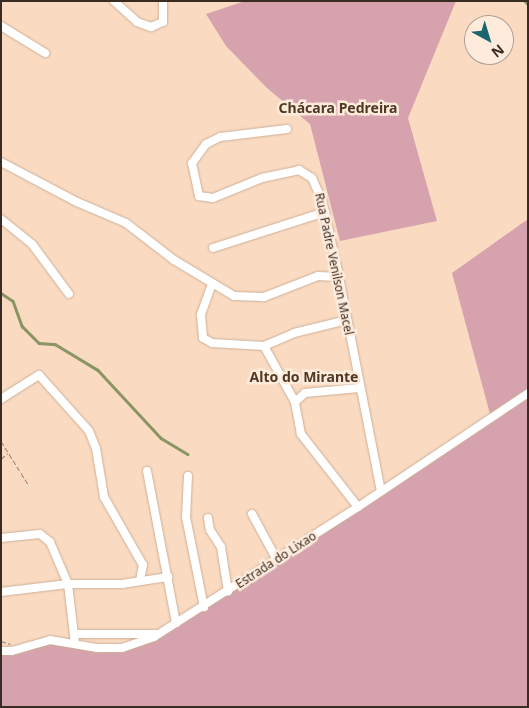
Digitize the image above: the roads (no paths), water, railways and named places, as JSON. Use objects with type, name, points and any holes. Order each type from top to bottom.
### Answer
[{"type":"street","points":[[114,1],[137,22],[151,27],[163,22],[163,1]]},
{"type":"street","points":[[1,26],[45,53]]},
{"type":"street","name":"Rua Padre Venilson Macel","points":[[287,129],[220,137],[206,144],[192,163],[199,196],[213,198],[262,178],[303,170],[316,186],[339,277],[359,388],[381,491]]},
{"type":"street","points":[[1,162],[77,202],[126,223],[212,284],[234,296],[264,297],[318,276],[339,277]]},
{"type":"street","points":[[213,248],[324,212]]},
{"type":"street","points":[[1,219],[32,244],[69,294]]},
{"type":"street","points":[[212,284],[201,316],[203,338],[212,343],[264,346],[294,333],[348,320]]},
{"type":"street","points":[[264,346],[295,402],[305,440],[358,507]]},
{"type":"street","points":[[1,399],[39,375],[89,431],[99,459],[104,497],[143,565],[140,581]]},
{"type":"street","points":[[295,402],[305,393],[359,388]]},
{"type":"street","name":"Estrada do Lixao","points":[[1,651],[12,651],[50,640],[122,648],[160,634],[358,507],[528,393]]},
{"type":"street","points":[[147,470],[176,623]]},
{"type":"street","points":[[188,476],[186,517],[204,607]]},
{"type":"street","points":[[252,514],[277,560]]},
{"type":"street","points":[[208,518],[210,530],[221,547],[228,591]]},
{"type":"street","points":[[1,538],[32,534],[45,536],[55,550],[68,584],[75,644]]},
{"type":"street","points":[[1,592],[68,584],[140,581],[168,577]]},
{"type":"street","points":[[74,634],[160,634]]},
{"type":"waterway","points":[[525,1],[528,4]]},
{"type":"waterway","points":[[1,293],[13,301],[22,326],[39,343],[55,344],[98,370],[161,438],[188,454]]},
{"type":"district","name":"Chácara Pedreira","points":[[338,108]]},
{"type":"district","name":"Alto do Mirante","points":[[304,377]]}]
